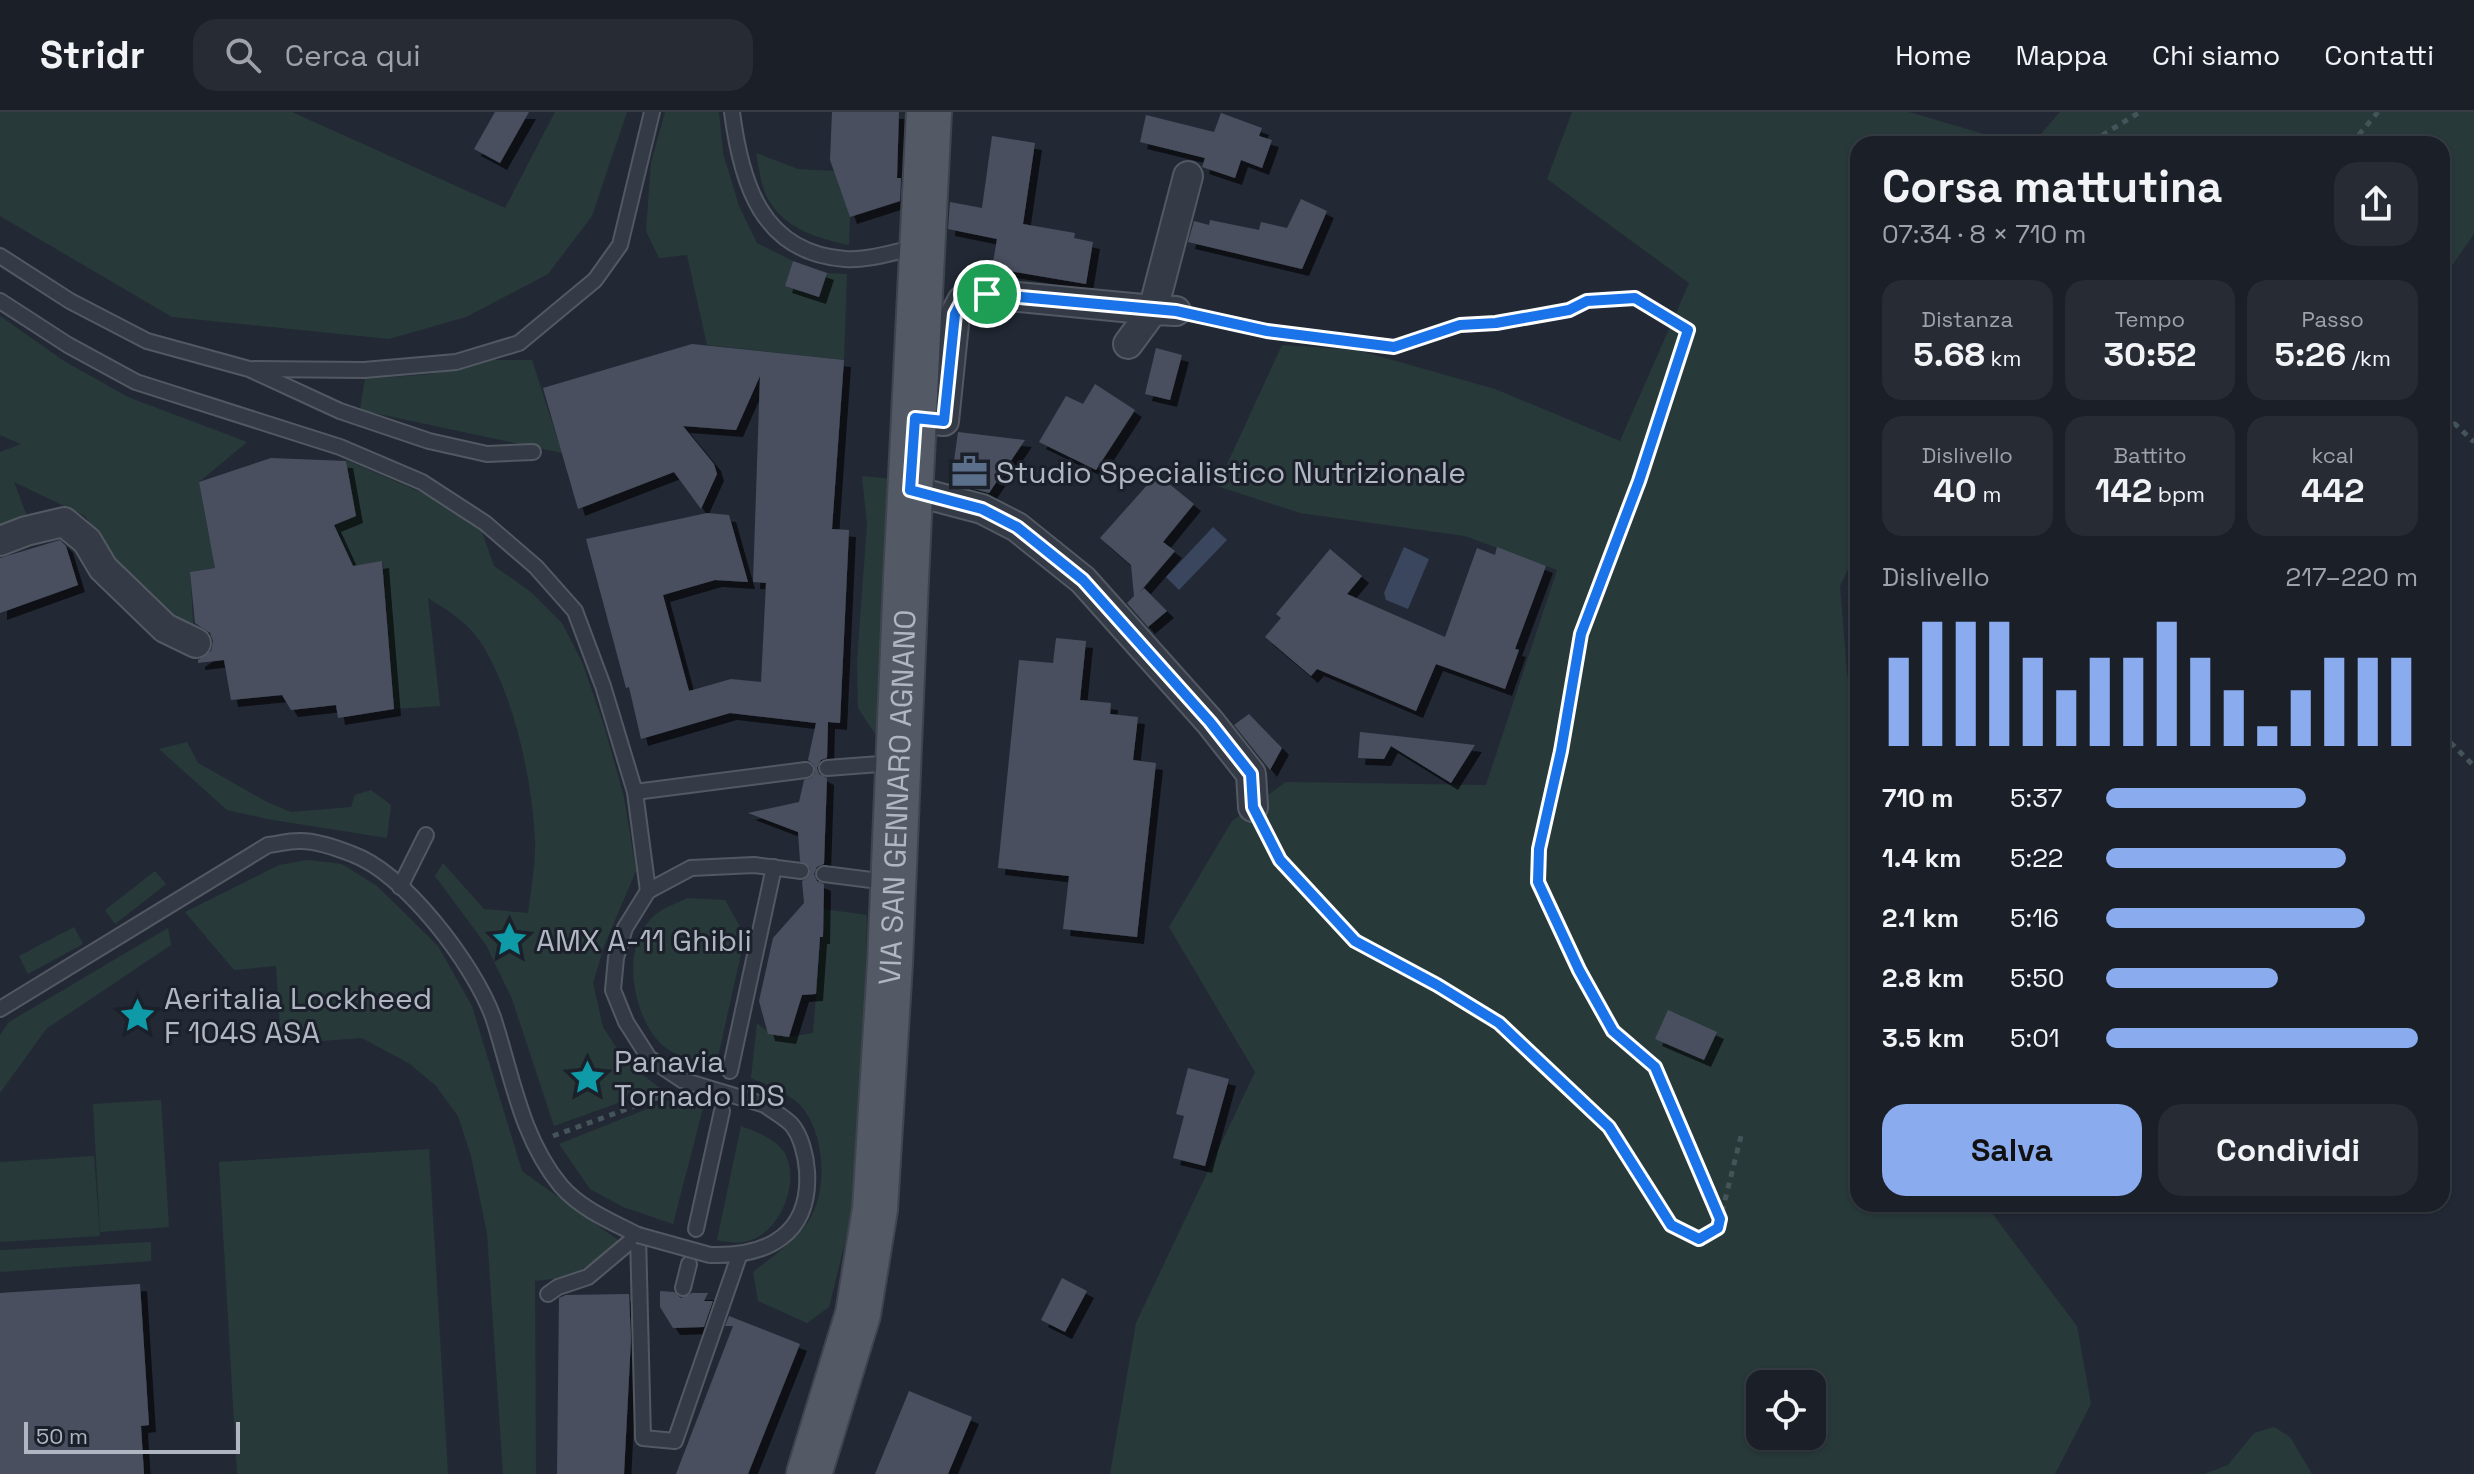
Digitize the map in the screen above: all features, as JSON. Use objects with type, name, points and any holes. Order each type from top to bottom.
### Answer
[{"type":"main road","name":"VIA SAN GENNARO AGNANO","points":[[809,1473],[858,1314],[875,1209],[929,112]]},
{"type":"street","points":[[1128,344],[1164,310],[1188,176]]},
{"type":"street","points":[[915,418],[944,421],[955,314],[962,301],[987,294],[1164,310]]},
{"type":"street","points":[[910,490],[982,509],[1017,527],[1083,580],[1210,722],[1251,774],[1253,807]]},
{"type":"street","points":[[0,541],[64,522],[87,541],[103,568],[165,628],[196,643]]},
{"type":"lane","points":[[249,369],[364,370],[456,362],[519,343],[595,280],[620,245],[652,112]]},
{"type":"lane","points":[[732,112],[737,149],[748,186],[762,215],[787,238],[818,255],[848,260],[922,246]]},
{"type":"lane","points":[[0,256],[70,301],[147,341],[249,369],[340,411],[429,441],[487,454],[533,452]]},
{"type":"lane","points":[[0,301],[68,345],[136,382],[340,447],[422,482],[485,523],[536,567],[575,611],[603,686],[635,792],[648,891]]},
{"type":"lane","points":[[827,768],[897,763]]},
{"type":"lane","points":[[635,792],[806,770]]},
{"type":"lane","points":[[400,887],[426,835]]},
{"type":"lane","points":[[0,1009],[268,845],[300,840],[354,854],[387,875],[421,906],[461,956],[492,1015],[513,1090],[533,1143],[562,1187],[598,1215],[638,1235],[710,1255],[739,1256],[779,1240],[801,1217],[808,1191],[806,1156],[792,1125],[765,1105],[689,1082],[649,1058],[626,1022],[613,990],[616,958],[625,928],[648,891],[691,868],[754,865],[801,871]]},
{"type":"lane","points":[[730,1071],[774,867]]},
{"type":"lane","points":[[824,874],[893,882]]},
{"type":"lane","points":[[696,1229],[722,1111]]},
{"type":"lane","points":[[638,1235],[643,1438],[675,1441],[739,1256]]},
{"type":"lane","points":[[548,1294],[558,1287],[588,1277],[638,1235]]},
{"type":"lane","points":[[683,1288],[689,1264]]},
{"type":"path","points":[[2101,136],[2140,112]]},
{"type":"path","points":[[2358,136],[2378,112]]},
{"type":"path","points":[[1164,310],[1267,331],[1394,347],[1460,325],[1496,323],[1554,313],[1587,301],[1635,298],[1688,330],[1639,481],[1581,634],[1561,751],[1539,849],[1538,882],[1579,970],[1613,1031],[1655,1067],[1720,1219]]},
{"type":"path","points":[[2450,426],[2455,424],[2474,442]]},
{"type":"path","points":[[2450,742],[2474,766]]},
{"type":"path","points":[[1253,807],[1280,860],[1355,941],[1499,1023],[1609,1127],[1671,1225],[1699,1239],[1718,1228],[1741,1136]]},
{"type":"path","points":[[533,1143],[689,1082]]},
{"type":"shaded area","points":[[0,112],[292,112],[505,208],[555,112],[627,112],[592,216],[548,274],[466,317],[389,339],[172,317],[0,216]]},
{"type":"shaded area","points":[[665,112],[719,112],[723,153],[739,206],[757,243],[793,261],[785,286],[819,297],[827,273],[847,274],[844,360],[707,345],[687,255],[659,258],[646,231],[651,163]]},
{"type":"shaded area","points":[[1572,112],[1909,112],[1991,136],[1850,136],[1850,565],[1840,586],[1850,688],[1850,1212],[1991,1212],[2077,1326],[2091,1404],[2055,1474],[1110,1474],[1136,1323],[1255,1072],[1169,927],[1232,821],[1286,782],[1486,785],[1557,570],[1465,536],[1300,513],[1217,486],[1282,345],[1357,350],[1495,389],[1620,441],[1689,283],[1547,179]]},
{"type":"shaded area","points":[[2060,112],[2474,112],[2474,234],[2450,268],[2450,136],[2039,136]]},
{"type":"shaded area","points":[[756,153],[798,169],[834,171],[850,217],[849,245],[813,235],[782,217],[767,197]]},
{"type":"shaded area","points":[[0,316],[64,361],[128,397],[247,442],[199,482],[209,537],[231,565],[190,572],[194,634],[126,578],[85,516],[14,482],[27,516],[0,526],[0,452],[21,444],[0,435]]},
{"type":"shaded area","points":[[490,360],[532,360],[562,453],[360,410],[365,379],[432,374]]},
{"type":"shaded area","points":[[346,460],[432,497],[481,529],[494,566],[531,592],[562,623],[583,664],[624,797],[636,871],[604,946],[593,983],[603,1027],[625,1061],[660,1088],[554,1126],[512,999],[486,945],[435,876],[443,863],[484,909],[528,913],[535,840],[526,766],[513,715],[494,667],[478,638],[428,598],[440,706],[394,709],[383,562],[353,566],[335,525],[356,516]]},
{"type":"shaded area","points":[[862,476],[893,479],[877,737],[858,708],[857,661],[867,524]]},
{"type":"shaded area","points":[[187,742],[198,763],[291,812],[351,807],[355,795],[371,790],[391,805],[387,838],[227,810],[159,749]]},
{"type":"shaded area","points":[[307,860],[342,864],[377,886],[438,946],[472,1006],[522,1171],[622,1243],[570,1277],[535,1281],[536,1474],[503,1474],[487,1233],[471,1156],[458,1116],[436,1086],[410,1064],[362,1038],[281,1044],[276,966],[234,970],[185,912],[279,865]]},
{"type":"shaded area","points":[[155,871],[166,884],[115,924],[105,910]]},
{"type":"shaded area","points":[[687,898],[725,900],[745,936],[716,1066],[683,1057],[661,1044],[646,1024],[635,991],[634,955],[639,938],[647,924],[662,910]]},
{"type":"shaded area","points":[[823,909],[867,915],[862,1122],[854,1206],[829,1307],[807,1323],[758,1301],[753,1272],[789,1243],[808,1222],[819,1195],[819,1146],[809,1117],[795,1100],[751,1078],[757,1023],[776,1035],[813,1033]]},
{"type":"shaded area","points":[[74,927],[83,944],[28,974],[19,956]]},
{"type":"shaded area","points":[[168,928],[171,945],[46,1029],[0,1093],[0,1035],[9,1022]]},
{"type":"shaded area","points":[[672,1099],[703,1108],[673,1224],[623,1207],[590,1189],[559,1144]]},
{"type":"shaded area","points":[[161,1100],[169,1227],[100,1232],[93,1104]]},
{"type":"shaded area","points":[[741,1126],[765,1136],[784,1152],[789,1164],[789,1191],[778,1217],[760,1236],[740,1242],[717,1240]]},
{"type":"shaded area","points":[[429,1149],[448,1474],[237,1474],[219,1162]]},
{"type":"shaded area","points":[[94,1156],[100,1236],[0,1242],[0,1162]]},
{"type":"shaded area","points":[[151,1242],[151,1261],[0,1272],[0,1250]]},
{"type":"shaded area","points":[[2274,1427],[2290,1437],[2312,1474],[2204,1474],[2228,1465],[2254,1433]]},
{"type":"water","points":[[1213,527],[1227,540],[1179,590],[1166,577]]},
{"type":"water","points":[[1404,547],[1429,559],[1408,609],[1386,600],[1384,593]]},
{"type":"building","points":[[495,112],[529,112],[500,163],[474,149]]},
{"type":"building","points":[[832,112],[899,112],[897,178],[901,178],[900,201],[850,217],[830,160]]},
{"type":"building","points":[[1221,113],[1262,128],[1259,136],[1272,140],[1262,168],[1241,160],[1235,178],[1202,167],[1205,158],[1140,142],[1146,115],[1214,132]]},
{"type":"building","points":[[992,136],[1035,143],[1023,224],[1075,233],[1074,238],[1093,242],[1086,284],[992,268],[997,239],[948,229],[950,202],[982,208]]},
{"type":"building","points":[[1301,199],[1327,211],[1302,269],[1188,242],[1194,221],[1209,225],[1210,220],[1259,230],[1261,222],[1287,228]]},
{"type":"building","points":[[793,261],[827,273],[819,297],[785,286]]},
{"type":"building","points":[[692,344],[844,360],[832,529],[849,530],[840,723],[828,722],[827,758],[821,760],[817,768],[819,774],[827,778],[824,864],[817,867],[814,874],[817,881],[824,884],[823,937],[820,937],[816,994],[802,995],[789,1037],[768,1034],[759,1001],[773,938],[804,903],[802,881],[809,876],[810,868],[800,861],[798,832],[748,813],[799,802],[804,780],[815,773],[814,765],[808,760],[816,723],[730,713],[641,739],[586,539],[707,513],[729,515],[748,582],[715,580],[663,595],[689,691],[731,679],[761,682],[766,583],[753,582],[760,376],[736,430],[683,426],[714,464],[717,474],[701,509],[674,472],[578,509],[543,388]]},
{"type":"building","points":[[1156,348],[1182,355],[1170,400],[1145,394]]},
{"type":"building","points":[[1095,384],[1135,410],[1096,470],[1039,442],[1066,396],[1083,404]]},
{"type":"building","points":[[958,432],[1025,440],[989,493],[951,483]]},
{"type":"building","points":[[271,458],[346,461],[356,516],[334,525],[353,566],[382,561],[394,709],[338,718],[336,705],[291,710],[282,695],[231,700],[224,660],[198,663],[211,651],[213,641],[210,633],[195,623],[190,572],[215,568],[199,482]]},
{"type":"building","points":[[1157,474],[1194,504],[1163,542],[1175,551],[1139,593],[1144,588],[1167,611],[1148,627],[1127,603],[1134,596],[1131,565],[1100,538]]},
{"type":"building","points":[[60,540],[66,546],[78,585],[0,613],[0,558]]},
{"type":"building","points":[[1497,547],[1546,566],[1515,649],[1519,650],[1505,689],[1436,664],[1416,711],[1317,669],[1311,676],[1265,637],[1281,618],[1276,614],[1330,549],[1362,576],[1347,594],[1445,637],[1477,548],[1495,555]]},
{"type":"building","points":[[1056,638],[1086,641],[1080,700],[1111,703],[1110,714],[1138,717],[1133,760],[1156,763],[1137,937],[1063,929],[1069,876],[998,868],[1019,660],[1053,663]]},
{"type":"building","points":[[1249,714],[1282,748],[1270,770],[1234,725]]},
{"type":"building","points":[[1360,732],[1475,745],[1451,783],[1391,746],[1384,759],[1358,758]]},
{"type":"building","points":[[1668,1010],[1717,1032],[1704,1060],[1655,1039]]},
{"type":"building","points":[[1188,1068],[1229,1079],[1205,1166],[1173,1158],[1184,1116],[1176,1114]]},
{"type":"building","points":[[1062,1278],[1087,1291],[1065,1332],[1041,1320]]},
{"type":"building","points":[[140,1284],[149,1425],[141,1426],[144,1474],[0,1474],[0,1293]]},
{"type":"building","points":[[660,1291],[674,1292],[681,1298],[692,1293],[708,1293],[704,1301],[713,1301],[704,1327],[673,1328],[660,1307]]},
{"type":"building","points":[[629,1294],[631,1339],[624,1474],[557,1474],[559,1298],[566,1295]]},
{"type":"building","points":[[729,1316],[800,1344],[748,1474],[676,1474],[733,1326],[725,1326]]},
{"type":"building","points":[[909,1391],[972,1417],[948,1474],[875,1474]]},
{"type":"place","name":"Studio Specialistico Nutrizionale","points":[[970,472]]},
{"type":"place","name":"AMX A-11 Ghibli","points":[[510,940]]},
{"type":"place","name":"Aeritalia Lockheed F 104S ASA","points":[[138,1015]]},
{"type":"place","name":"Panavia Tornado IDS","points":[[588,1078]]},
{"type":"route","points":[[987,294],[1176,311],[1267,331],[1394,347],[1460,325],[1496,323],[1569,310],[1587,301],[1635,298],[1688,330],[1639,481],[1581,634],[1561,751],[1539,849],[1538,882],[1579,970],[1613,1031],[1655,1067],[1720,1219],[1718,1228],[1699,1239],[1671,1225],[1609,1127],[1499,1023],[1355,941],[1280,860],[1264,834],[1253,807],[1251,774],[1210,722],[1083,580],[1017,527],[982,509],[910,490],[915,418],[944,421],[955,314],[962,301],[987,294]]}]
